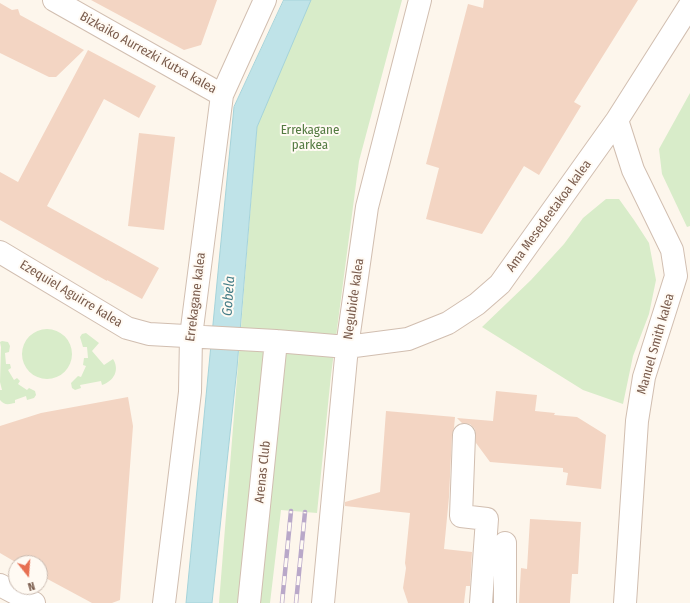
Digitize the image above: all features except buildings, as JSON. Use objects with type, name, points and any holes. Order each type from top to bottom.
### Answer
[{"type":"street","name":"Bizkaiko Aurrezki Kutxa kalea","points":[[54,0],[222,95]]},
{"type":"street","name":"Errekagane kalea","points":[[164,603],[190,392],[201,336],[222,95],[265,0]]},
{"type":"street","name":"Negubide kalea","points":[[323,603],[347,347],[367,207],[420,0]]},
{"type":"street","name":"Ama Mesedeetakoa kalea","points":[[347,347],[408,339],[448,323],[478,304],[500,284],[617,120],[690,4]]},
{"type":"street","name":"Manuel Smith kalea","points":[[617,120],[633,170],[672,250],[676,276],[644,377],[639,414],[625,603]]},
{"type":"street","name":"Ezequiel Aguirre kalea","points":[[0,252],[127,328],[149,334],[270,340],[347,347]]},
{"type":"street","name":"Arenas Club","points":[[249,603],[270,340]]},
{"type":"street","points":[[464,435],[461,516],[487,519],[481,603]]},
{"type":"street","points":[[505,543],[505,603]]},
{"type":"street","points":[[0,585],[34,603]]},
{"type":"green space","name":"Errekagane parkea","points":[[309,0],[402,0],[359,161],[331,375],[317,513],[281,510],[270,603],[219,603],[257,127]]},
{"type":"green space","points":[[690,93],[690,226],[687,227],[662,174],[659,149]]},
{"type":"green space","points":[[606,199],[619,199],[649,243],[656,280],[649,314],[633,356],[623,404],[583,390],[482,327],[531,280],[564,244],[583,218]]},
{"type":"green space","points":[[42,329],[52,329],[65,336],[72,349],[72,359],[65,372],[52,379],[42,379],[33,375],[26,368],[22,359],[22,349],[26,340],[33,333]]},
{"type":"green space","points":[[86,333],[99,343],[92,351],[104,365],[113,359],[116,371],[115,375],[110,381],[102,385],[101,381],[80,385],[81,388],[75,390],[72,388],[71,383],[78,376],[81,377],[86,366],[83,365],[84,358],[88,358],[87,347],[83,347],[80,337],[82,334]]},
{"type":"green space","points":[[0,342],[8,342],[10,346],[9,352],[5,353],[6,364],[10,364],[11,368],[8,370],[14,380],[17,378],[20,381],[18,384],[27,390],[29,388],[35,391],[36,395],[34,398],[27,400],[26,396],[15,400],[15,403],[9,404],[5,404],[0,400],[0,390],[2,390],[0,382]]},
{"type":"water","name":"Gobela","points":[[284,0],[311,0],[257,127],[237,368],[212,603],[186,603],[234,107]]},
{"type":"railway","points":[[282,603],[291,511]]},
{"type":"railway","points":[[296,603],[305,512]]}]
